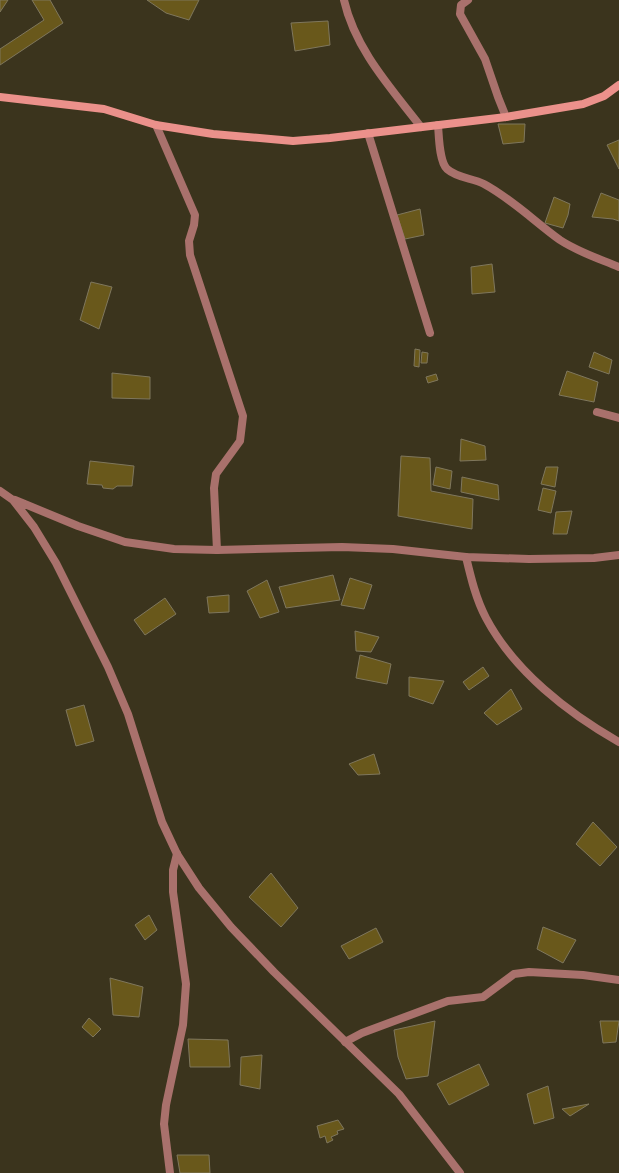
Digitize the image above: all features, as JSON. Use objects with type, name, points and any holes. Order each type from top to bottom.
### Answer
[{"type":"main road","points":[[0,97],[104,109],[156,125],[213,134],[293,141],[506,117],[583,104],[604,96],[619,85]]},
{"type":"street","points":[[344,0],[348,16],[359,42],[421,127]]},
{"type":"street","points":[[468,0],[461,5],[460,14],[485,59],[506,117]]},
{"type":"street","points":[[156,125],[195,215],[194,225],[189,241],[190,255],[243,416],[240,441],[216,474],[214,488],[217,550]]},
{"type":"street","points":[[438,125],[442,160],[447,168],[457,175],[483,183],[507,199],[561,241],[619,267]]},
{"type":"street","points":[[368,133],[430,333]]},
{"type":"street","points":[[598,412],[619,418]]},
{"type":"street","points":[[0,491],[13,500],[78,526],[125,542],[174,549],[217,550],[342,547],[393,549],[466,557],[529,559],[619,556]]},
{"type":"street","points":[[13,500],[34,527],[56,563],[108,667],[128,714],[162,822],[177,854],[199,888],[231,927],[399,1094],[460,1173]]},
{"type":"street","points":[[466,557],[475,592],[486,617],[500,641],[529,675],[557,700],[595,729],[619,742]]},
{"type":"street","points":[[170,1173],[164,1124],[166,1105],[183,1025],[186,984],[173,892],[173,870],[177,854]]},
{"type":"street","points":[[345,1042],[362,1033],[448,1001],[483,997],[514,974],[529,972],[583,975],[619,980]]},
{"type":"building","points":[[0,0],[8,0],[0,12]]},
{"type":"building","points":[[32,0],[50,0],[63,23],[0,65],[0,49],[44,20]]},
{"type":"building","points":[[147,0],[199,0],[189,20],[166,13]]},
{"type":"building","points":[[328,21],[330,45],[295,51],[291,23]]},
{"type":"building","points":[[498,124],[525,124],[524,142],[503,144]]},
{"type":"building","points":[[619,140],[619,169],[607,145]]},
{"type":"building","points":[[601,193],[619,200],[619,221],[592,217]]},
{"type":"building","points":[[554,197],[570,204],[563,228],[545,223]]},
{"type":"building","points":[[420,209],[424,235],[405,239],[397,215]]},
{"type":"building","points":[[492,264],[495,292],[472,294],[471,267]]},
{"type":"building","points":[[91,282],[112,287],[99,329],[80,320]]},
{"type":"building","points":[[415,349],[420,350],[419,367],[414,366]]},
{"type":"building","points":[[422,352],[428,353],[427,363],[421,363]]},
{"type":"building","points":[[594,352],[612,360],[609,374],[589,367]]},
{"type":"building","points":[[567,371],[598,382],[594,402],[559,395]]},
{"type":"building","points":[[112,373],[150,377],[150,399],[112,398]]},
{"type":"building","points":[[436,374],[438,380],[428,383],[426,377]]},
{"type":"building","points":[[461,439],[485,446],[486,460],[460,461]]},
{"type":"building","points":[[401,456],[430,458],[431,491],[473,499],[472,529],[398,516]]},
{"type":"building","points":[[90,461],[134,466],[132,486],[117,486],[113,489],[103,488],[102,485],[87,484]]},
{"type":"building","points":[[436,467],[452,471],[450,489],[433,485]]},
{"type":"building","points":[[546,467],[558,467],[555,487],[541,484]]},
{"type":"building","points":[[462,477],[498,485],[499,500],[461,492]]},
{"type":"building","points":[[543,488],[556,491],[551,513],[538,510]]},
{"type":"building","points":[[572,511],[567,534],[553,534],[556,512]]},
{"type":"building","points":[[333,575],[340,600],[286,608],[279,587]]},
{"type":"building","points":[[350,578],[372,585],[364,609],[341,605]]},
{"type":"building","points":[[267,580],[279,612],[260,618],[247,591]]},
{"type":"building","points":[[229,595],[229,612],[209,613],[207,597]]},
{"type":"building","points":[[165,598],[176,614],[145,635],[134,620]]},
{"type":"building","points":[[355,631],[379,637],[371,652],[356,651]]},
{"type":"building","points":[[360,655],[391,664],[387,684],[356,678]]},
{"type":"building","points":[[483,667],[489,676],[469,690],[463,682]]},
{"type":"building","points":[[409,677],[444,681],[433,704],[409,696]]},
{"type":"building","points":[[511,689],[522,709],[497,725],[484,713]]},
{"type":"building","points":[[84,705],[94,741],[76,746],[66,710]]},
{"type":"building","points":[[374,754],[380,774],[358,775],[349,764]]},
{"type":"building","points":[[593,822],[617,847],[600,866],[576,844]]},
{"type":"building","points":[[271,873],[298,908],[281,927],[249,897]]},
{"type":"building","points":[[149,915],[157,930],[145,940],[135,925]]},
{"type":"building","points":[[543,927],[576,940],[563,963],[537,949]]},
{"type":"building","points":[[376,928],[383,942],[349,959],[341,946]]},
{"type":"building","points":[[110,978],[143,987],[139,1017],[113,1015]]},
{"type":"building","points":[[89,1018],[101,1029],[93,1037],[82,1027]]},
{"type":"building","points":[[435,1021],[428,1076],[406,1079],[398,1057],[394,1030]]},
{"type":"building","points":[[600,1021],[619,1021],[616,1042],[603,1043]]},
{"type":"building","points":[[188,1039],[228,1040],[230,1067],[190,1067]]},
{"type":"building","points":[[262,1055],[260,1089],[240,1085],[241,1057]]},
{"type":"building","points":[[479,1064],[489,1085],[449,1105],[437,1084]]},
{"type":"building","points":[[548,1086],[554,1118],[534,1124],[527,1094]]},
{"type":"building","points":[[589,1104],[570,1116],[562,1109]]},
{"type":"building","points":[[338,1120],[344,1129],[337,1131],[338,1134],[331,1137],[333,1140],[327,1143],[325,1136],[320,1138],[317,1126]]},
{"type":"building","points":[[177,1155],[209,1155],[210,1173],[180,1173]]}]
